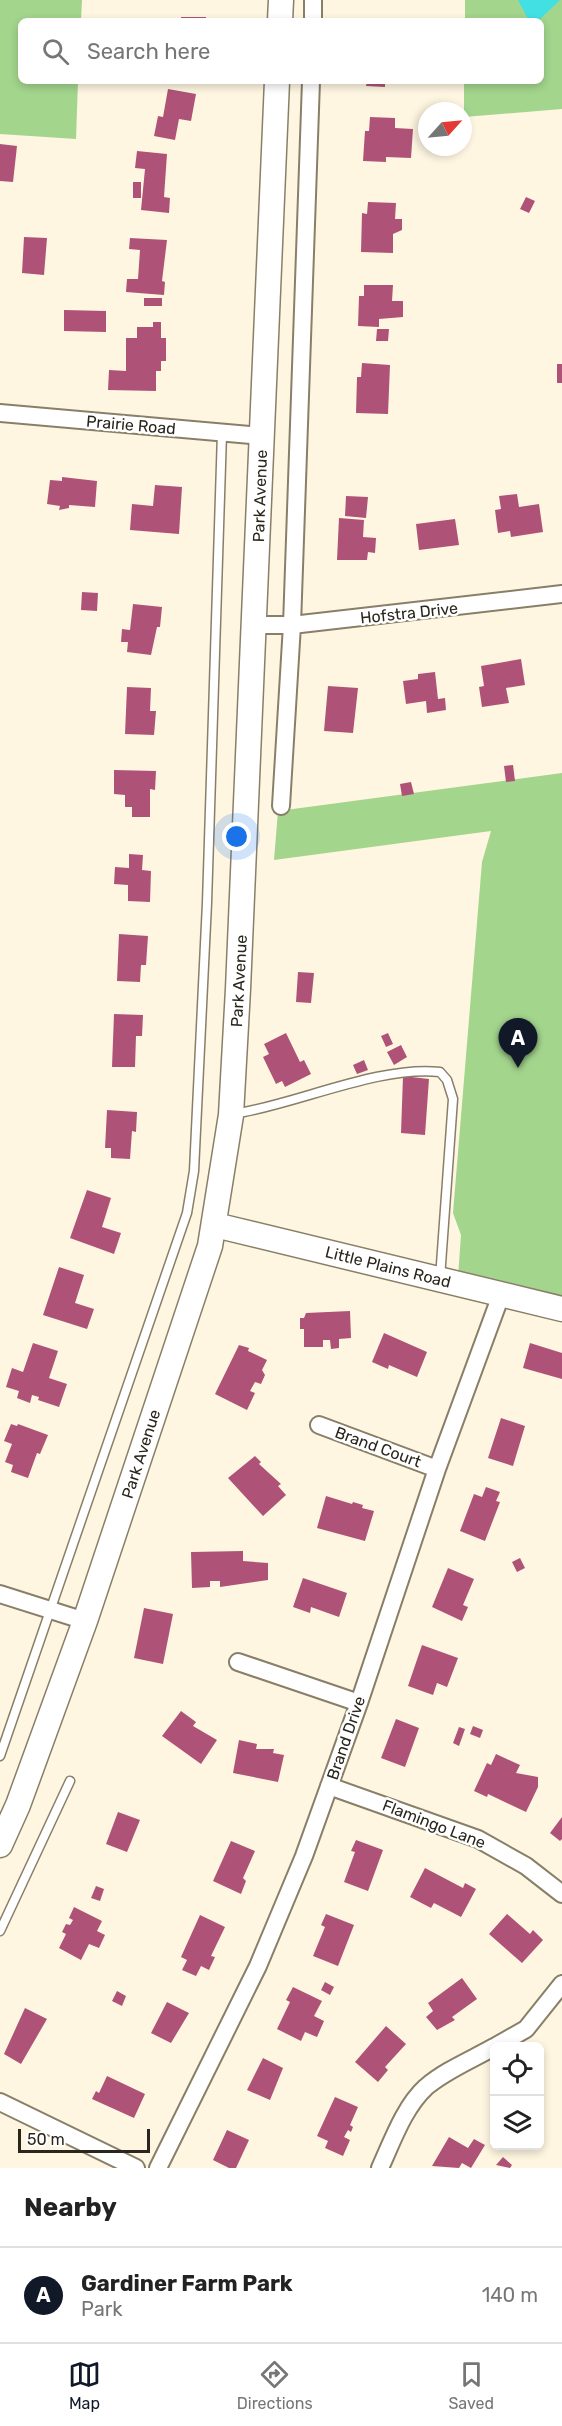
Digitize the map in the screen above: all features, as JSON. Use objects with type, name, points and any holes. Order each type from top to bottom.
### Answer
[{"type":"main road","points":[[280,18],[281,0]]},
{"type":"main road","name":"Park Avenue","points":[[0,1845],[18,1805],[86,1621],[215,1225],[231,1115],[255,625],[277,84]]},
{"type":"main road","name":"Little Plains Road","points":[[215,1225],[562,1309]]},
{"type":"street","points":[[313,0],[313,18]]},
{"type":"street","points":[[281,806],[292,625],[311,84]]},
{"type":"street","name":"Prairie Road","points":[[0,413],[262,436]]},
{"type":"street","name":"Hofstra Drive","points":[[255,625],[292,625],[562,594]]},
{"type":"street","name":"Brand Drive","points":[[158,2168],[258,1966],[329,1786],[437,1469],[501,1295]]},
{"type":"street","name":"Brand Court","points":[[319,1425],[437,1469]]},
{"type":"street","points":[[0,1594],[86,1621]]},
{"type":"street","points":[[238,1662],[359,1703]]},
{"type":"street","name":"Flamingo Lane","points":[[329,1786],[478,1839],[526,1866],[562,1894]]},
{"type":"street","points":[[504,2042],[526,2029],[562,1984]]},
{"type":"street","points":[[380,2168],[403,2121],[425,2088],[454,2068],[490,2050]]},
{"type":"street","points":[[0,2102],[136,2168]]},
{"type":"lane","points":[[0,1756],[187,1213],[194,1171],[208,891],[222,433]]},
{"type":"lane","points":[[231,1115],[272,1107],[350,1085],[418,1070],[440,1072],[447,1080],[453,1099],[440,1280]]},
{"type":"lane","points":[[0,1931],[70,1781]]},
{"type":"green space","points":[[0,0],[82,0],[81,18],[18,18],[18,84],[78,84],[76,139],[0,134]]},
{"type":"green space","points":[[465,0],[562,0],[562,109],[472,116],[472,102],[464,102],[464,84],[544,84],[544,18],[465,18]]},
{"type":"green space","points":[[562,773],[562,1297],[458,1277],[461,1235],[453,1213],[482,862],[491,831],[274,860],[278,811]]},
{"type":"water","points":[[518,0],[560,0],[541,18],[527,18]]},
{"type":"building","points":[[181,17],[206,17],[206,18]]},
{"type":"building","points":[[366,84],[385,84],[385,87],[366,86]]},
{"type":"building","points":[[168,89],[196,94],[191,121],[179,119],[175,140],[154,136],[158,116],[163,117]]},
{"type":"building","points":[[370,117],[395,118],[395,128],[413,129],[411,158],[386,157],[386,162],[363,161],[365,131],[369,131]]},
{"type":"building","points":[[0,144],[17,146],[13,182],[0,181]]},
{"type":"building","points":[[137,151],[167,154],[164,197],[170,198],[169,213],[141,210],[145,169],[135,168]]},
{"type":"building","points":[[133,182],[141,182],[141,198],[133,198]]},
{"type":"building","points":[[526,197],[535,201],[529,213],[520,209]]},
{"type":"building","points":[[368,202],[396,203],[395,219],[402,219],[402,230],[393,234],[393,253],[361,252],[362,213],[367,214]]},
{"type":"building","points":[[24,237],[47,238],[44,275],[22,273]]},
{"type":"building","points":[[130,238],[167,240],[162,281],[165,282],[164,295],[126,292],[127,279],[138,279],[140,250],[129,249]]},
{"type":"building","points":[[364,285],[393,285],[392,301],[403,301],[403,317],[379,319],[379,327],[358,326],[359,296],[364,296]]},
{"type":"building","points":[[144,298],[162,298],[162,306],[144,306]]},
{"type":"building","points":[[64,310],[106,311],[106,332],[64,331]]},
{"type":"building","points":[[153,322],[161,322],[161,338],[166,338],[166,361],[161,361],[161,371],[156,371],[156,391],[108,390],[109,370],[126,371],[126,338],[137,338],[137,327],[153,327]]},
{"type":"building","points":[[377,329],[389,329],[388,341],[376,341]]},
{"type":"building","points":[[362,363],[390,365],[388,414],[356,413],[357,377],[361,377]]},
{"type":"building","points":[[557,364],[562,364],[562,383],[557,383]]},
{"type":"building","points":[[62,477],[97,481],[95,507],[69,505],[69,508],[59,510],[60,506],[47,504],[50,480],[62,481]]},
{"type":"building","points":[[155,485],[182,487],[179,534],[130,530],[132,504],[153,506]]},
{"type":"building","points":[[517,494],[519,507],[539,504],[543,532],[511,537],[510,531],[498,533],[495,510],[501,509],[499,496]]},
{"type":"building","points":[[346,496],[368,497],[366,518],[345,516]]},
{"type":"building","points":[[339,518],[364,520],[363,537],[376,538],[375,553],[368,552],[367,560],[337,560]]},
{"type":"building","points":[[455,519],[459,545],[419,550],[416,524]]},
{"type":"building","points":[[82,592],[98,593],[97,611],[81,610]]},
{"type":"building","points":[[133,604],[162,607],[160,627],[157,627],[151,655],[127,652],[128,642],[121,642],[122,629],[130,630]]},
{"type":"building","points":[[521,659],[525,685],[506,688],[509,703],[482,707],[479,687],[484,686],[481,666]]},
{"type":"building","points":[[435,672],[438,699],[445,698],[446,710],[427,713],[426,701],[406,704],[403,681],[418,679],[418,674]]},
{"type":"building","points":[[328,686],[358,688],[353,733],[324,731]]},
{"type":"building","points":[[127,687],[151,688],[150,711],[156,711],[154,735],[125,734]]},
{"type":"building","points":[[513,765],[515,781],[506,782],[504,766]]},
{"type":"building","points":[[114,770],[156,771],[155,790],[150,789],[150,817],[132,817],[132,807],[125,807],[125,795],[114,794]]},
{"type":"building","points":[[411,782],[414,794],[402,796],[400,784]]},
{"type":"building","points":[[129,854],[143,855],[142,870],[151,871],[150,902],[128,901],[128,885],[114,884],[115,867],[129,868]]},
{"type":"building","points":[[119,934],[148,936],[146,965],[141,965],[140,982],[117,981]]},
{"type":"building","points":[[298,972],[314,973],[311,1003],[296,1002]]},
{"type":"building","points":[[114,1014],[143,1015],[142,1036],[136,1036],[135,1067],[112,1067]]},
{"type":"building","points":[[286,1033],[300,1062],[304,1060],[311,1074],[285,1087],[282,1081],[276,1084],[263,1057],[269,1054],[264,1044]]},
{"type":"building","points":[[388,1033],[393,1044],[386,1047],[381,1036]]},
{"type":"building","points":[[401,1045],[407,1057],[394,1065],[387,1052]]},
{"type":"building","points":[[364,1060],[368,1070],[357,1074],[353,1065]]},
{"type":"building","points":[[403,1076],[429,1079],[425,1135],[401,1133]]},
{"type":"building","points":[[107,1110],[137,1112],[136,1132],[132,1131],[130,1159],[111,1158],[111,1148],[105,1148]]},
{"type":"building","points":[[87,1190],[111,1198],[102,1227],[121,1233],[114,1254],[70,1238]]},
{"type":"building","points":[[59,1267],[84,1275],[75,1303],[94,1309],[87,1329],[43,1315]]},
{"type":"building","points":[[350,1311],[351,1338],[339,1339],[339,1348],[331,1349],[330,1340],[323,1340],[323,1347],[304,1347],[304,1329],[300,1329],[300,1318],[304,1318],[306,1313]]},
{"type":"building","points":[[384,1333],[427,1352],[417,1377],[389,1365],[388,1369],[372,1362]]},
{"type":"building","points":[[33,1343],[58,1351],[49,1378],[67,1384],[59,1407],[38,1400],[39,1397],[32,1395],[30,1403],[17,1398],[19,1391],[6,1387],[12,1368],[23,1372]]},
{"type":"building","points":[[530,1343],[562,1353],[562,1379],[523,1368]]},
{"type":"building","points":[[239,1345],[249,1348],[248,1351],[267,1360],[262,1370],[265,1375],[261,1384],[255,1382],[250,1391],[255,1393],[247,1410],[215,1394]]},
{"type":"building","points":[[501,1418],[525,1426],[513,1466],[488,1458]]},
{"type":"building","points":[[11,1424],[17,1426],[18,1424],[48,1435],[40,1454],[37,1453],[28,1478],[11,1472],[13,1465],[5,1462],[12,1444],[4,1441]]},
{"type":"building","points":[[255,1456],[261,1462],[259,1464],[281,1484],[278,1486],[286,1495],[263,1516],[228,1478]]},
{"type":"building","points":[[486,1487],[500,1492],[496,1501],[500,1502],[485,1541],[460,1531],[474,1494],[482,1497]]},
{"type":"building","points":[[326,1496],[363,1505],[362,1508],[374,1511],[365,1541],[317,1528]]},
{"type":"building","points":[[243,1551],[243,1561],[268,1563],[268,1580],[220,1587],[220,1581],[210,1581],[210,1587],[192,1588],[191,1552]]},
{"type":"building","points":[[520,1558],[525,1568],[517,1572],[512,1562]]},
{"type":"building","points":[[448,1568],[474,1579],[463,1605],[468,1607],[462,1621],[432,1607]]},
{"type":"building","points":[[303,1578],[347,1593],[339,1617],[311,1607],[310,1613],[293,1607]]},
{"type":"building","points":[[144,1608],[173,1614],[163,1664],[134,1658]]},
{"type":"building","points":[[422,1645],[458,1658],[447,1687],[437,1683],[433,1695],[408,1686]]},
{"type":"building","points":[[181,1711],[196,1722],[193,1726],[217,1740],[201,1764],[162,1736]]},
{"type":"building","points":[[396,1719],[419,1728],[405,1767],[381,1758]]},
{"type":"building","points":[[473,1726],[483,1730],[480,1738],[470,1734]]},
{"type":"building","points":[[459,1727],[465,1729],[459,1746],[453,1743]]},
{"type":"building","points":[[239,1740],[257,1744],[256,1749],[274,1749],[273,1753],[284,1755],[278,1782],[233,1773]]},
{"type":"building","points":[[496,1754],[520,1765],[516,1773],[538,1777],[538,1787],[526,1812],[488,1794],[487,1797],[474,1791],[487,1763],[491,1765]]},
{"type":"building","points":[[118,1812],[140,1820],[127,1852],[106,1844]]},
{"type":"building","points":[[562,1817],[562,1839],[560,1841],[550,1833]]},
{"type":"building","points":[[356,1840],[383,1850],[368,1891],[344,1882],[355,1852],[351,1851]]},
{"type":"building","points":[[231,1841],[255,1851],[243,1878],[246,1881],[241,1894],[213,1881]]},
{"type":"building","points":[[425,1868],[463,1888],[465,1883],[476,1889],[461,1917],[434,1903],[431,1908],[410,1897]]},
{"type":"building","points":[[96,1886],[104,1889],[100,1901],[91,1898]]},
{"type":"building","points":[[74,1907],[102,1921],[97,1931],[105,1935],[99,1948],[89,1944],[81,1960],[59,1948],[66,1934],[62,1932],[66,1924],[70,1925],[73,1920],[69,1918]]},
{"type":"building","points":[[326,1914],[354,1925],[338,1966],[313,1956],[325,1927],[321,1925]]},
{"type":"building","points":[[507,1914],[530,1934],[533,1930],[543,1940],[522,1963],[489,1934]]},
{"type":"building","points":[[200,1915],[225,1927],[211,1956],[215,1957],[209,1970],[201,1966],[196,1976],[182,1970],[187,1960],[181,1957]]},
{"type":"building","points":[[462,1978],[477,1999],[452,2017],[455,2020],[437,2030],[426,2017],[433,2011],[428,2003]]},
{"type":"building","points":[[325,1982],[334,1987],[330,1995],[321,1990]]},
{"type":"building","points":[[293,1987],[322,2001],[314,2016],[324,2021],[317,2037],[305,2032],[301,2041],[277,2029],[290,2002],[286,2000]]},
{"type":"building","points":[[117,1991],[126,1996],[122,2006],[112,2001]]},
{"type":"building","points":[[167,2002],[189,2013],[171,2043],[151,2033]]},
{"type":"building","points":[[25,2008],[47,2019],[21,2064],[4,2054]]},
{"type":"building","points":[[386,2026],[406,2044],[385,2067],[388,2070],[378,2082],[355,2062]]},
{"type":"building","points":[[263,2058],[283,2068],[270,2100],[247,2090]]},
{"type":"building","points":[[107,2076],[145,2094],[134,2118],[92,2099],[96,2091],[99,2093]]},
{"type":"building","points":[[335,2097],[358,2107],[350,2125],[353,2127],[351,2132],[348,2130],[344,2137],[350,2140],[343,2156],[325,2148],[328,2141],[317,2136]]},
{"type":"building","points":[[227,2130],[249,2140],[236,2168],[229,2168],[213,2160]]},
{"type":"building","points":[[449,2137],[468,2148],[474,2139],[485,2145],[471,2168],[462,2163],[459,2168],[432,2166]]},
{"type":"building","points":[[503,2157],[512,2165],[510,2168],[496,2165]]},
{"type":"place","name":"Gardiner Farm Park","points":[[518,1068]]}]
